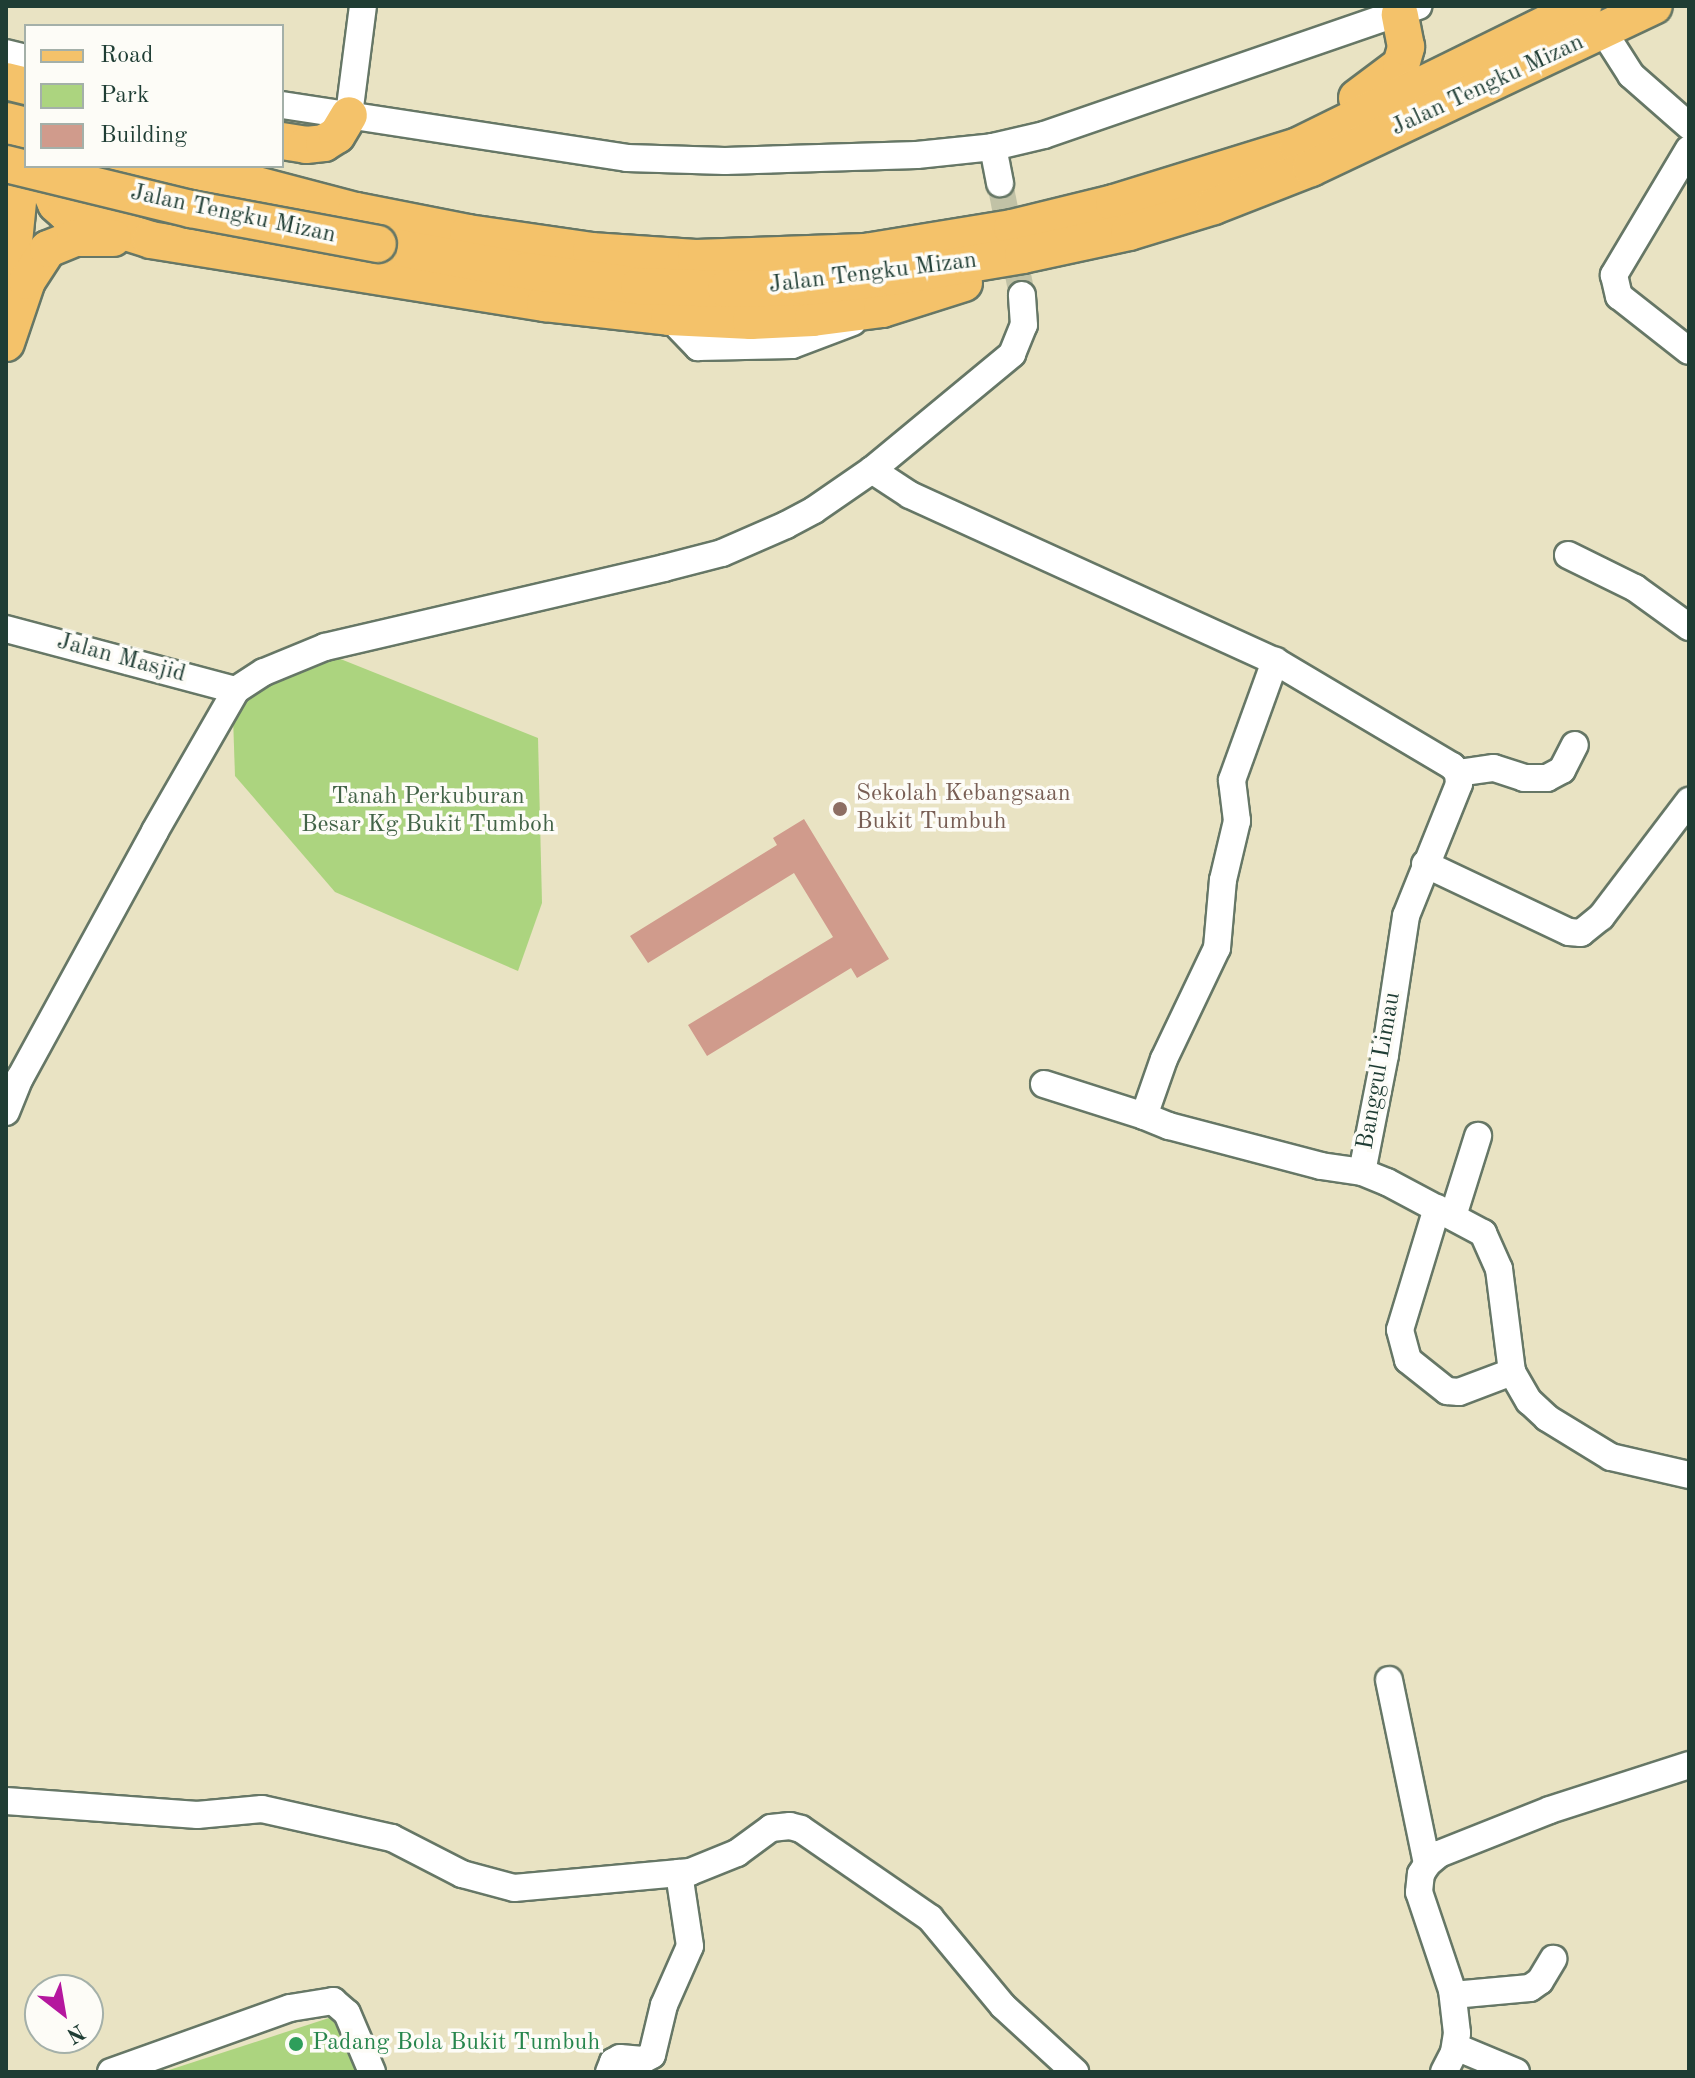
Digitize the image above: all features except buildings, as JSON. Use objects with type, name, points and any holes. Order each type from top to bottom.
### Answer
[{"type":"highway","name":"Jalan Tengku Mizan","points":[[192,168],[356,211],[468,233],[591,251],[696,258],[793,257],[865,252],[1012,228],[1114,203],[1298,146],[1593,19],[1654,6]]},
{"type":"highway","points":[[1209,173],[1368,92],[1387,78],[1405,57],[1403,9]]},
{"type":"highway","name":"Jalan Tengku Mizan","points":[[6,164],[191,209],[555,275],[639,286],[726,289],[849,282],[1023,255],[1129,232],[1214,206],[1311,168],[1593,19]]},
{"type":"highway","points":[[284,141],[306,145],[324,143],[337,135],[349,115]]},
{"type":"highway","points":[[56,168],[49,188],[56,204],[66,213],[151,240]]},
{"type":"highway","points":[[103,168],[219,193],[356,211]]},
{"type":"highway","points":[[6,342],[27,281],[48,249],[75,238],[151,240],[465,292],[669,317],[751,321],[813,318],[882,309],[953,288],[1023,255]]},
{"type":"main road","points":[[6,143],[15,156],[21,192],[6,342]]},
{"type":"street","points":[[349,115],[363,6]]},
{"type":"street","points":[[284,105],[627,158],[809,159],[993,147],[1072,126],[1403,9]]},
{"type":"street","points":[[1593,19],[1631,75],[1689,145],[1614,275],[1619,296],[1689,351]]},
{"type":"street","points":[[993,147],[1000,183]]},
{"type":"street","points":[[6,1112],[20,1078],[236,690],[264,672],[325,647],[722,553],[814,510],[872,470],[1012,354],[1024,325],[1022,295]]},
{"type":"street","points":[[872,470],[910,495],[1275,661],[1452,766],[1458,773],[1494,768],[1524,778],[1547,778],[1562,770],[1575,745]]},
{"type":"street","points":[[1568,555],[1635,588],[1689,627]]},
{"type":"street","name":"Jalan Masjid","points":[[6,629],[236,690]]},
{"type":"street","points":[[1144,1116],[1164,1059],[1217,948],[1223,880],[1237,821],[1232,780],[1275,661]]},
{"type":"street","name":"Banggul Limau","points":[[1458,773],[1459,784],[1406,916],[1385,1055],[1362,1172],[1483,1233],[1495,1253],[1512,1372],[1529,1401],[1547,1418],[1583,1442],[1628,1463],[1689,1475]]},
{"type":"street","points":[[1425,864],[1569,932],[1581,933],[1601,917],[1689,801]]},
{"type":"street","points":[[1044,1084],[1169,1126],[1321,1166],[1362,1172]]},
{"type":"street","points":[[1478,1136],[1400,1330],[1408,1360],[1447,1391],[1459,1392],[1512,1372]]},
{"type":"street","points":[[1389,1680],[1427,1864]]},
{"type":"street","points":[[1444,2072],[1456,2047],[1453,1995],[1419,1892],[1421,1874],[1427,1864],[1439,1854],[1523,1820],[1689,1765]]},
{"type":"street","points":[[6,1801],[197,1815],[262,1809],[392,1838],[462,1874],[514,1888],[679,1873],[727,1858],[771,1828],[781,1825],[801,1829],[930,1918],[1003,2006],[1075,2072]]},
{"type":"street","points":[[609,2072],[613,2062],[620,2058],[643,2060],[652,2055],[664,2005],[690,1946],[679,1873]]},
{"type":"street","points":[[1453,1995],[1530,1988],[1540,1981],[1553,1959]]},
{"type":"street","points":[[111,2072],[290,2008],[333,2001],[347,2013],[372,2072]]},
{"type":"street","points":[[1456,2047],[1516,2072]]},
{"type":"green space","name":"Tanah Perkuburan Besar Kg Bukit Tumboh","points":[[333,656],[538,738],[542,903],[518,971],[335,892],[235,776],[233,717],[248,692]]},
{"type":"green space","name":"Padang Bola Bukit Tumbuh","points":[[332,2017],[356,2072],[163,2072]]},
{"type":"tunnel","points":[[1000,183],[1022,295]]},
{"type":"place","name":"Sekolah Kebangsaan Bukit Tumbuh","points":[[840,809]]},
{"type":"place","name":"Padang Bola Bukit Tumbuh","points":[[296,2044]]}]
